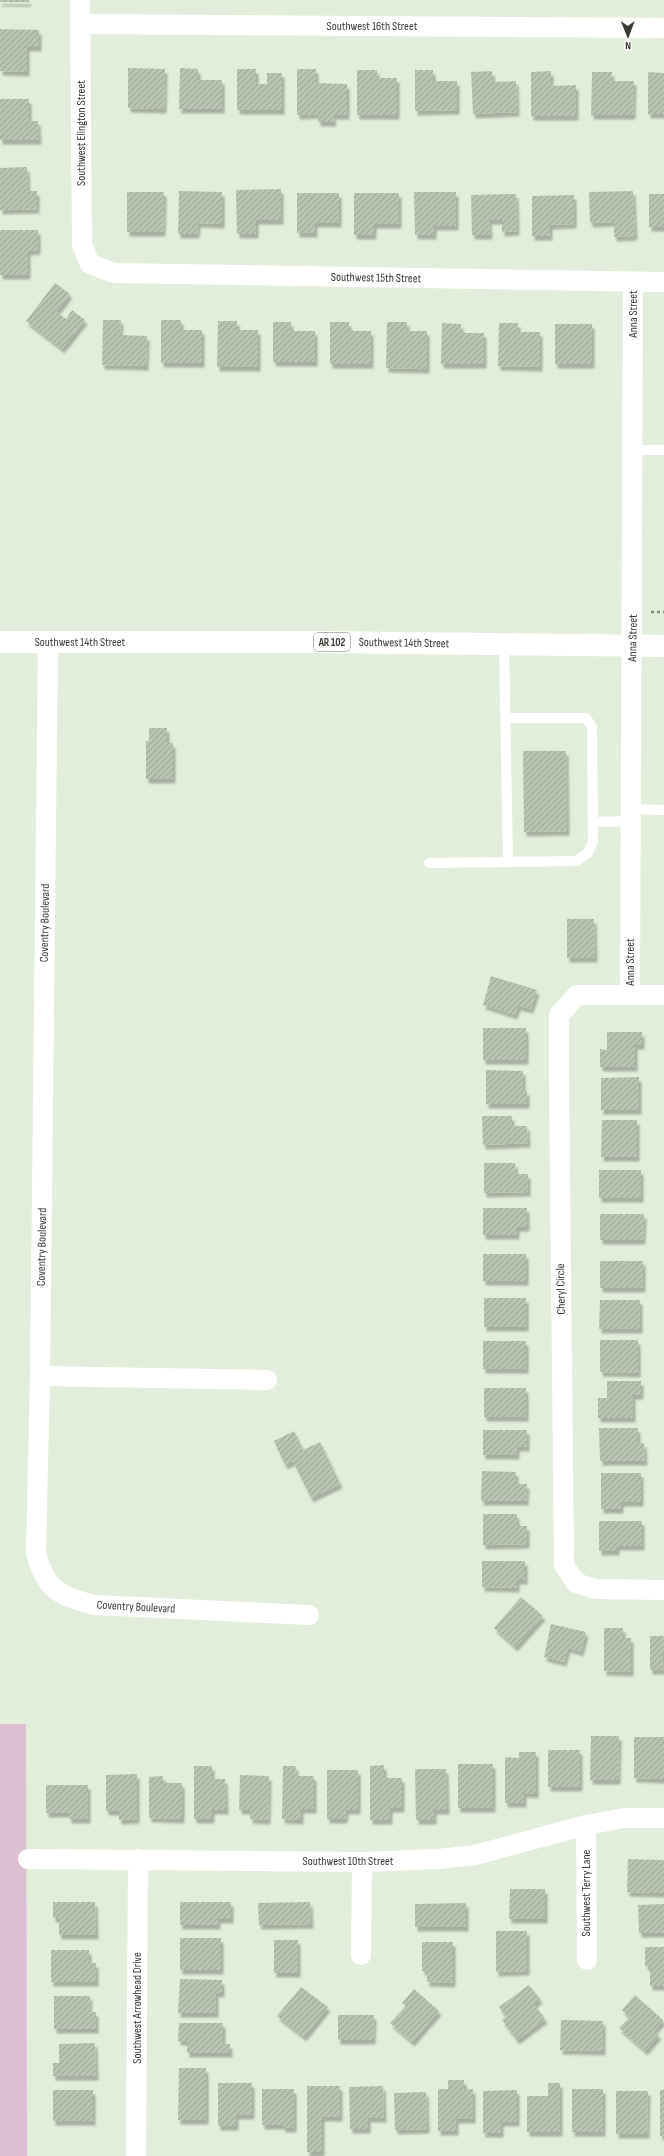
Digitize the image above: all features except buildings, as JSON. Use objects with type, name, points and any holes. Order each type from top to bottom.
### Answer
[{"type":"main road","name":"Southwest 14th Street","points":[[0,642],[664,646]]},
{"type":"street","name":"Southwest Elington Street","points":[[80,0],[82,245],[90,264]]},
{"type":"street","name":"Southwest 16th Street","points":[[80,24],[664,28]]},
{"type":"street","name":"Southwest 15th Street","points":[[90,264],[114,273],[664,282]]},
{"type":"street","name":"Anna Street","points":[[630,994],[630,815],[633,645],[633,282]]},
{"type":"street","name":"Coventry Boulevard","points":[[48,642],[40,1376],[36,1553],[41,1572],[52,1586],[68,1599],[95,1606],[308,1615]]},
{"type":"street","name":"Cheryl Circle","points":[[664,995],[577,995],[559,1015],[564,1565],[576,1583],[596,1589],[664,1590]]},
{"type":"street","points":[[40,1376],[267,1380]]},
{"type":"street","name":"Southwest 10th Street","points":[[28,1859],[362,1862],[438,1859],[475,1855],[586,1825],[625,1818],[664,1818]]},
{"type":"street","name":"Southwest Terry Lane","points":[[586,1825],[587,1960]]},
{"type":"street","name":"Southwest Arrowhead Drive","points":[[136,2156],[138,1859]]},
{"type":"street","points":[[361,1955],[362,1862]]},
{"type":"lane","points":[[633,450],[664,450]]},
{"type":"lane","points":[[504,644],[508,862]]},
{"type":"lane","points":[[429,863],[576,861],[588,853],[593,841],[594,822],[592,726],[586,718],[505,718]]},
{"type":"lane","points":[[594,822],[664,810]]},
{"type":"shaded area","points":[[0,1724],[26,1724],[27,2156],[0,2156]]}]
